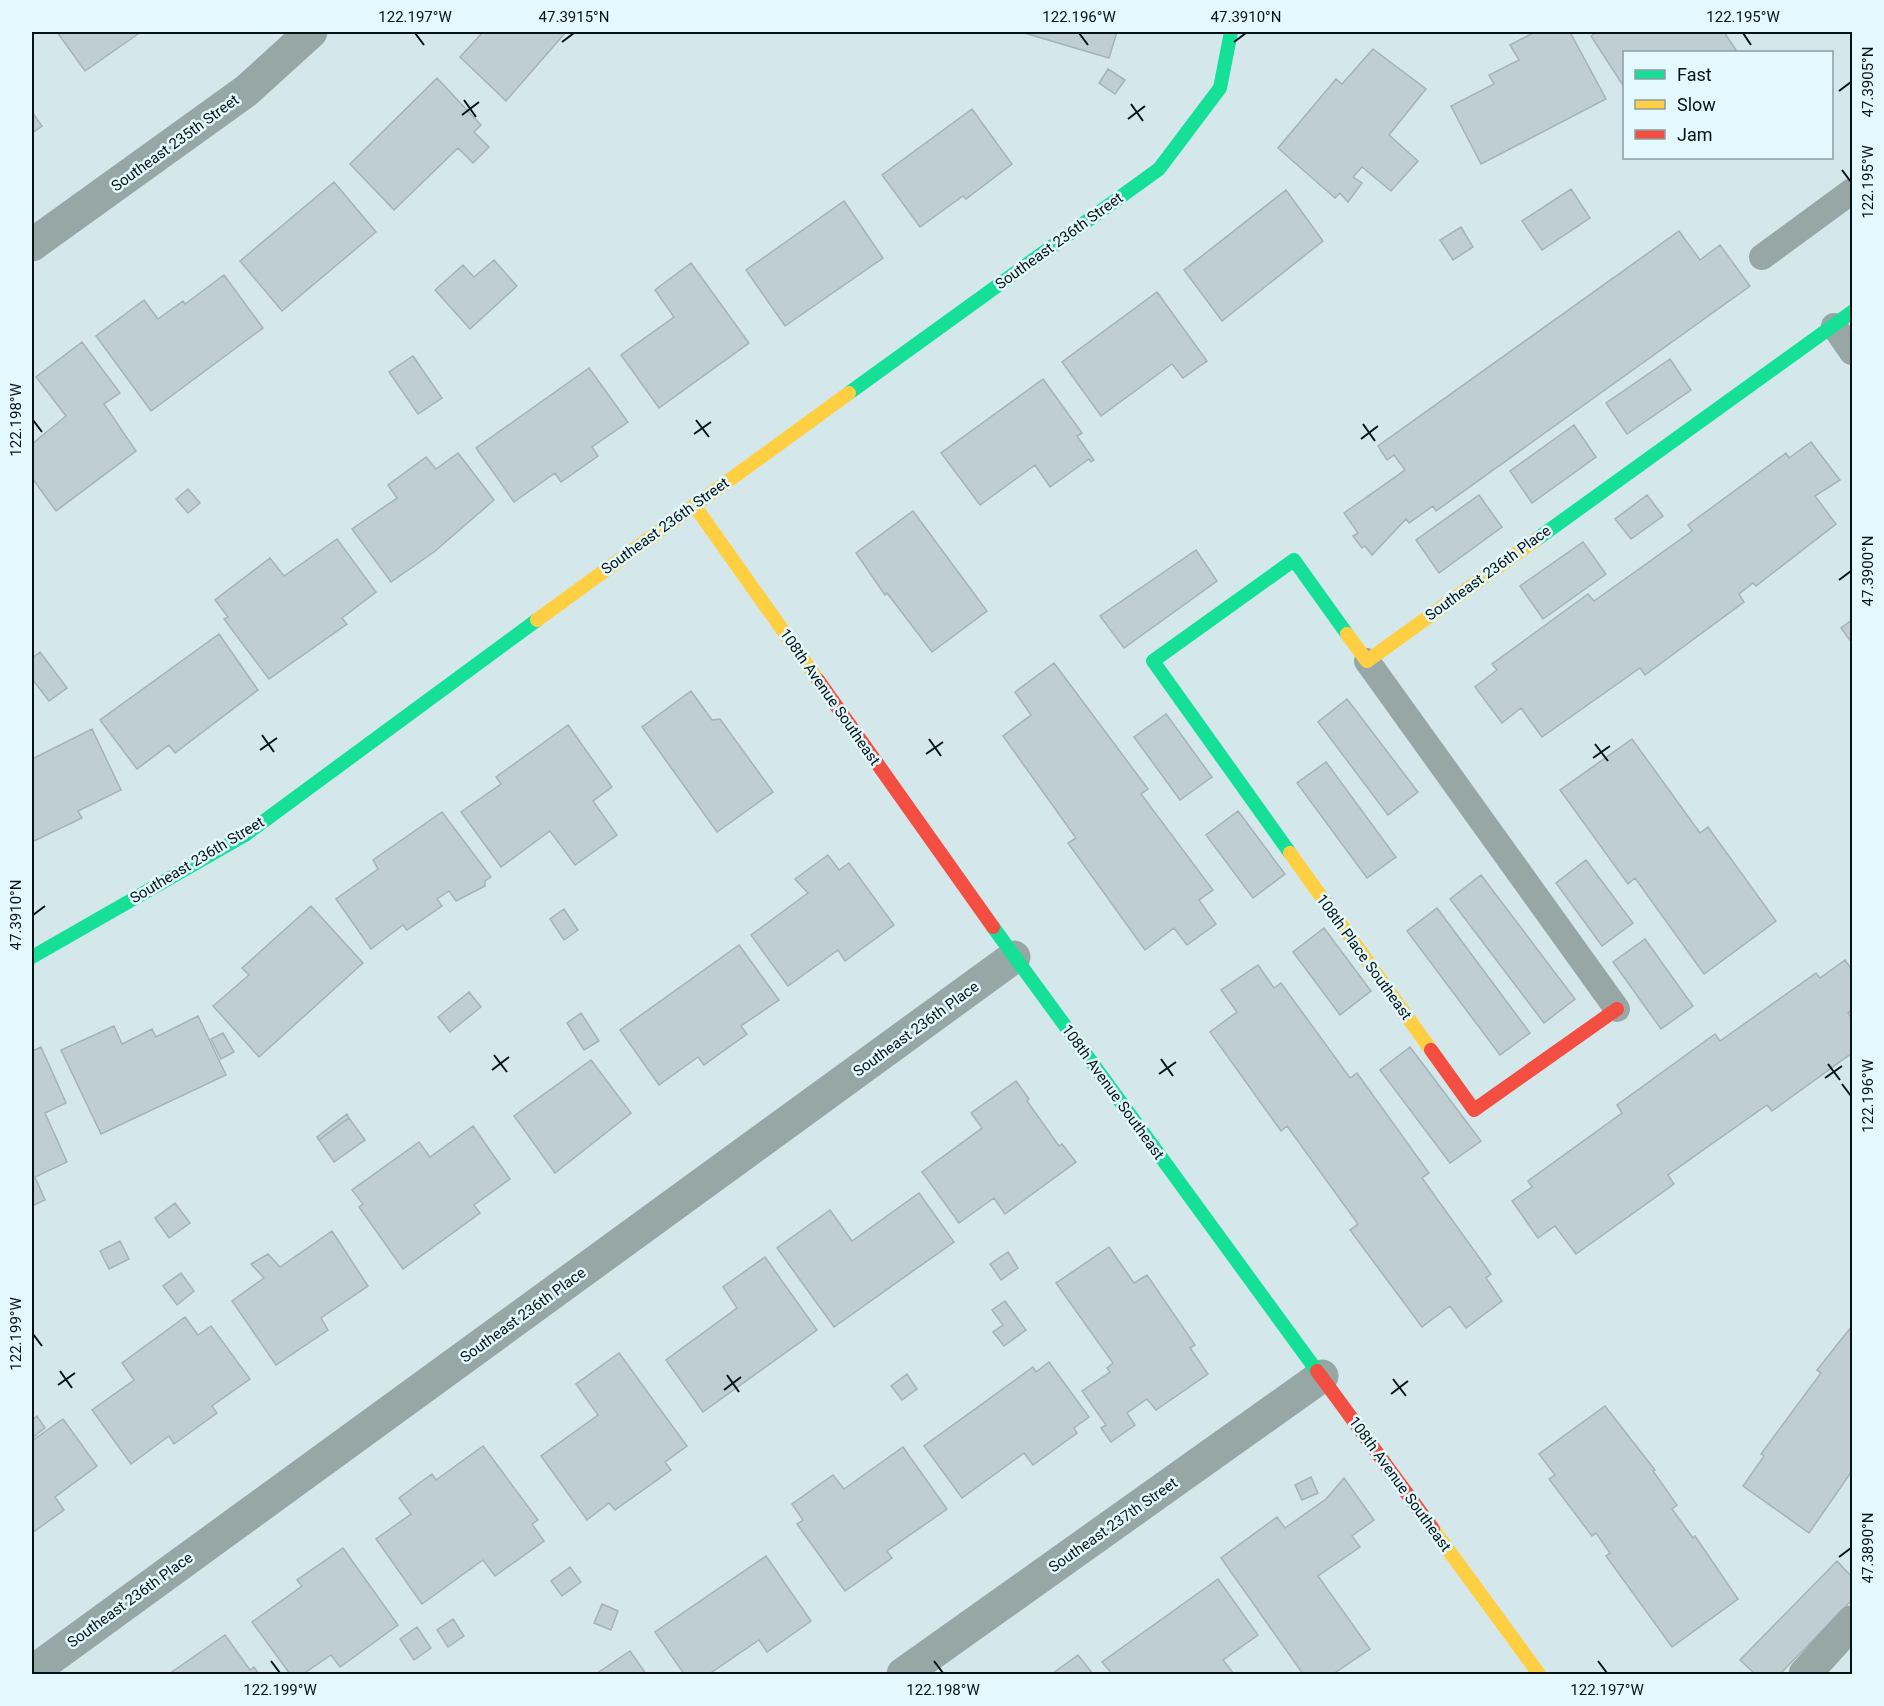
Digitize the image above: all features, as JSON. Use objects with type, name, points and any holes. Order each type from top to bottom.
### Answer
[{"type":"street","name":"Southeast 235th Street","points":[[32,245],[246,91],[311,32]]},
{"type":"street","name":"Southeast 236th Street","points":[[32,957],[245,835],[694,504],[1159,169],[1220,88],[1231,32]]},
{"type":"street","name":"Southeast 236th Place","points":[[1367,661],[1843,319]]},
{"type":"street","name":"108th Avenue Southeast","points":[[694,504],[1014,957],[1539,1674]]},
{"type":"street","name":"108th Place Southeast","points":[[1367,661],[1294,560],[1153,661],[1474,1110],[1617,1009]]},
{"type":"street","name":"Southeast 236th Place","points":[[32,1672],[1014,957]]},
{"type":"street","name":"Southeast 237th Street","points":[[903,1674],[1322,1376]]},
{"type":"street","points":[[1806,1674],[1852,1622]]},
{"type":"lane","points":[[1762,257],[1852,191]]},
{"type":"lane","points":[[1843,319],[1852,352]]},
{"type":"lane","points":[[1367,661],[1617,1009]]},
{"type":"building","points":[[57,32],[136,32],[138,34],[85,71]]},
{"type":"building","points":[[483,32],[566,32],[506,101],[460,57]]},
{"type":"building","points":[[1021,32],[1117,32],[1109,58]]},
{"type":"building","points":[[1535,32],[1570,32],[1606,99],[1481,164],[1451,106],[1494,84],[1489,75],[1519,60],[1510,45]]},
{"type":"building","points":[[1597,32],[1724,32],[1736,50],[1623,51],[1623,85],[1591,36]]},
{"type":"building","points":[[1373,49],[1426,89],[1389,135],[1418,161],[1391,191],[1362,167],[1353,177],[1362,183],[1348,202],[1340,193],[1335,198],[1278,148],[1336,79],[1342,84]]},
{"type":"building","points":[[1108,69],[1125,80],[1115,94],[1099,83]]},
{"type":"building","points":[[437,78],[481,125],[474,132],[489,147],[473,163],[458,148],[394,210],[350,164]]},
{"type":"building","points":[[972,109],[1012,164],[966,199],[963,196],[920,227],[882,175]]},
{"type":"building","points":[[32,112],[42,126],[32,133]]},
{"type":"building","points":[[334,182],[376,232],[282,311],[240,261]]},
{"type":"building","points":[[1571,189],[1590,218],[1542,250],[1522,221]]},
{"type":"building","points":[[1286,190],[1323,241],[1222,321],[1184,270]]},
{"type":"building","points":[[844,201],[883,258],[785,326],[746,270]]},
{"type":"building","points":[[1461,227],[1473,247],[1453,260],[1440,240]]},
{"type":"building","points":[[1679,231],[1700,260],[1720,245],[1750,286],[1436,511],[1433,506],[1409,523],[1406,519],[1372,555],[1365,546],[1362,548],[1353,536],[1358,533],[1344,513],[1405,470],[1394,455],[1387,460],[1378,446]]},
{"type":"building","points":[[494,260],[517,286],[470,329],[435,290],[463,265],[474,277]]},
{"type":"building","points":[[691,263],[749,343],[659,408],[621,355],[674,317],[655,290]]},
{"type":"building","points":[[224,275],[263,328],[151,411],[96,336],[144,300],[158,319],[183,301],[185,304]]},
{"type":"building","points":[[1157,292],[1207,361],[1183,378],[1172,364],[1101,416],[1062,362]]},
{"type":"building","points":[[82,342],[120,393],[104,404],[136,451],[56,511],[32,478],[32,444],[66,416],[36,377]]},
{"type":"building","points":[[413,356],[442,398],[418,414],[389,372]]},
{"type":"building","points":[[1670,359],[1691,390],[1627,434],[1606,403]]},
{"type":"building","points":[[589,368],[628,422],[592,447],[598,456],[561,482],[555,473],[514,502],[476,448]]},
{"type":"building","points":[[1043,379],[1082,433],[1077,436],[1094,460],[1091,462],[1089,459],[1050,487],[1035,465],[980,505],[941,453]]},
{"type":"building","points":[[1574,425],[1596,457],[1532,503],[1510,471]]},
{"type":"building","points":[[1811,442],[1840,480],[1815,496],[1836,524],[1756,586],[1753,583],[1739,594],[1744,602],[1645,675],[1640,668],[1542,737],[1521,708],[1502,723],[1475,687],[1497,670],[1492,664],[1588,594],[1594,601],[1692,531],[1688,525],[1786,453],[1789,458]]},
{"type":"building","points":[[458,453],[494,500],[434,552],[391,582],[352,529],[397,498],[388,485],[426,457],[436,469]]},
{"type":"building","points":[[188,489],[200,503],[188,513],[176,499]]},
{"type":"building","points":[[1479,495],[1502,527],[1439,573],[1416,540]]},
{"type":"building","points":[[1647,495],[1663,516],[1631,539],[1615,519]]},
{"type":"building","points":[[913,511],[987,611],[932,652],[887,593],[885,595],[856,553]]},
{"type":"building","points":[[337,539],[376,592],[342,618],[347,624],[269,679],[224,619],[228,617],[215,600],[270,558],[284,576]]},
{"type":"building","points":[[1583,542],[1606,574],[1543,619],[1520,586]]},
{"type":"building","points":[[1196,550],[1217,581],[1124,648],[1100,616]]},
{"type":"building","points":[[1852,620],[1852,643],[1841,628]]},
{"type":"building","points":[[219,634],[258,690],[175,753],[169,745],[137,769],[100,720]]},
{"type":"building","points":[[40,652],[67,688],[49,701],[32,679],[32,658]]},
{"type":"building","points":[[1054,663],[1148,789],[1141,794],[1213,890],[1199,900],[1216,924],[1187,945],[1174,928],[1145,950],[1068,843],[1076,838],[1003,736],[1031,715],[1015,692]]},
{"type":"building","points":[[691,691],[712,720],[720,719],[773,792],[717,832],[642,727]]},
{"type":"building","points":[[1347,699],[1418,792],[1388,815],[1318,722]]},
{"type":"building","points":[[1166,714],[1212,777],[1180,800],[1134,737]]},
{"type":"building","points":[[568,725],[612,787],[593,801],[617,835],[575,865],[550,831],[501,867],[461,812],[501,784],[496,777]]},
{"type":"building","points":[[92,729],[121,790],[78,811],[82,818],[32,842],[32,759]]},
{"type":"building","points":[[1632,739],[1700,833],[1708,827],[1776,921],[1704,974],[1635,878],[1628,884],[1560,790]]},
{"type":"building","points":[[1326,762],[1396,857],[1367,878],[1297,783]]},
{"type":"building","points":[[1238,811],[1285,874],[1253,898],[1206,835]]},
{"type":"building","points":[[442,812],[491,877],[485,881],[485,886],[456,901],[449,891],[437,899],[442,906],[407,930],[403,925],[371,949],[336,899],[378,869],[373,860]]},
{"type":"building","points":[[828,855],[839,870],[849,863],[894,925],[845,961],[838,950],[788,986],[751,935],[808,893],[795,879]]},
{"type":"building","points":[[1586,860],[1633,923],[1602,946],[1556,883]]},
{"type":"building","points":[[1481,875],[1575,999],[1544,1023],[1450,899]]},
{"type":"building","points":[[311,906],[363,963],[259,1057],[213,1006],[249,975],[242,968]]},
{"type":"building","points":[[1437,908],[1530,1033],[1500,1055],[1407,931]]},
{"type":"building","points":[[564,909],[578,930],[564,940],[550,919]]},
{"type":"building","points":[[1324,928],[1371,991],[1340,1015],[1293,952]]},
{"type":"building","points":[[1645,939],[1693,1006],[1661,1029],[1613,962]]},
{"type":"building","points":[[739,945],[779,1000],[741,1026],[747,1034],[704,1065],[698,1057],[659,1085],[620,1030]]},
{"type":"building","points":[[1845,960],[1852,970],[1852,1010],[1848,1013],[1852,1019],[1852,1053],[1772,1111],[1767,1105],[1668,1175],[1674,1184],[1576,1254],[1555,1226],[1538,1238],[1512,1201],[1532,1187],[1528,1181],[1622,1113],[1617,1105],[1715,1034],[1720,1041],[1816,973],[1820,978]]},
{"type":"building","points":[[1258,965],[1274,988],[1281,983],[1350,1078],[1357,1073],[1429,1173],[1422,1178],[1491,1274],[1486,1278],[1502,1301],[1466,1328],[1450,1306],[1422,1327],[1350,1230],[1358,1224],[1287,1126],[1281,1131],[1210,1032],[1237,1012],[1221,990]]},
{"type":"building","points":[[469,992],[481,1007],[450,1032],[438,1017]]},
{"type":"building","points":[[581,1013],[599,1041],[584,1050],[567,1023]]},
{"type":"building","points":[[198,1016],[226,1075],[101,1134],[61,1050],[114,1026],[122,1044],[152,1029],[156,1037]]},
{"type":"building","points":[[223,1033],[234,1052],[221,1059],[211,1039]]},
{"type":"building","points":[[41,1047],[66,1103],[45,1113],[67,1162],[35,1177],[45,1200],[32,1206],[32,1051]]},
{"type":"building","points":[[1410,1047],[1481,1141],[1450,1163],[1380,1070]]},
{"type":"building","points":[[591,1060],[631,1113],[555,1173],[514,1116]]},
{"type":"building","points":[[1016,1081],[1029,1099],[1027,1101],[1059,1146],[1062,1144],[1076,1162],[1005,1214],[994,1198],[959,1223],[922,1172],[982,1128],[971,1113]]},
{"type":"building","points":[[347,1114],[349,1118],[319,1140],[317,1137]]},
{"type":"building","points":[[349,1118],[365,1140],[334,1162],[319,1140]]},
{"type":"building","points":[[473,1126],[510,1179],[474,1205],[480,1213],[403,1269],[359,1207],[363,1204],[352,1190],[419,1142],[430,1157]]},
{"type":"building","points":[[919,1193],[954,1242],[834,1327],[777,1248],[830,1210],[852,1241]]},
{"type":"building","points":[[175,1203],[190,1223],[169,1238],[155,1218]]},
{"type":"building","points":[[332,1231],[368,1286],[321,1318],[328,1330],[276,1365],[232,1301],[264,1278],[251,1264],[268,1254],[280,1267]]},
{"type":"building","points":[[120,1241],[129,1259],[109,1269],[100,1251]]},
{"type":"building","points":[[1109,1247],[1134,1283],[1147,1275],[1195,1345],[1190,1348],[1208,1374],[1156,1410],[1147,1399],[1127,1413],[1135,1425],[1111,1442],[1101,1428],[1106,1425],[1082,1391],[1110,1372],[1107,1368],[1113,1363],[1056,1283]]},
{"type":"building","points":[[1008,1252],[1018,1268],[1001,1280],[990,1264]]},
{"type":"building","points":[[765,1257],[817,1330],[703,1412],[666,1360],[737,1308],[723,1287]]},
{"type":"building","points":[[181,1273],[194,1291],[177,1305],[163,1286]]},
{"type":"building","points":[[1005,1301],[1026,1330],[1004,1346],[993,1332],[1003,1325],[992,1310]]},
{"type":"building","points":[[185,1317],[198,1335],[211,1326],[250,1379],[212,1406],[217,1413],[174,1444],[169,1436],[131,1464],[92,1410],[134,1380],[122,1363]]},
{"type":"building","points":[[1852,1326],[1852,1471],[1809,1533],[1743,1486],[1764,1456],[1761,1454],[1821,1373],[1817,1370]]},
{"type":"building","points":[[619,1353],[687,1446],[665,1462],[671,1470],[615,1510],[609,1503],[587,1520],[541,1456],[598,1415],[576,1384]]},
{"type":"building","points":[[1049,1362],[1089,1417],[1074,1428],[1077,1433],[1033,1465],[1024,1453],[962,1498],[924,1446],[1033,1367],[1036,1372]]},
{"type":"building","points":[[907,1374],[917,1389],[902,1400],[891,1386]]},
{"type":"building","points":[[1605,1406],[1655,1470],[1653,1471],[1677,1505],[1672,1509],[1693,1538],[1695,1536],[1738,1599],[1672,1647],[1606,1556],[1610,1553],[1596,1533],[1592,1536],[1549,1479],[1555,1475],[1539,1454]]},
{"type":"building","points":[[37,1416],[45,1428],[32,1438],[32,1420]]},
{"type":"building","points":[[63,1419],[97,1466],[55,1497],[64,1510],[32,1533],[32,1441]]},
{"type":"building","points":[[483,1446],[538,1520],[532,1524],[544,1541],[495,1576],[483,1560],[422,1604],[376,1539],[411,1514],[399,1498],[432,1474],[436,1480]]},
{"type":"building","points":[[903,1447],[947,1509],[887,1551],[892,1558],[845,1591],[797,1524],[803,1520],[792,1504],[833,1475],[844,1489]]},
{"type":"building","points":[[1311,1477],[1318,1493],[1302,1500],[1295,1485]]},
{"type":"building","points":[[1344,1478],[1374,1520],[1352,1536],[1360,1547],[1318,1576],[1370,1649],[1333,1674],[1303,1674],[1221,1558],[1277,1517],[1285,1528],[1326,1499]]},
{"type":"building","points":[[343,1548],[398,1625],[340,1667],[331,1655],[303,1674],[290,1674],[252,1622],[302,1586],[297,1580]]},
{"type":"building","points":[[766,1556],[811,1621],[767,1652],[759,1640],[709,1674],[684,1674],[655,1632]]},
{"type":"building","points":[[1837,1561],[1852,1577],[1852,1600],[1780,1674],[1755,1674],[1740,1660]]},
{"type":"building","points":[[570,1567],[581,1582],[562,1596],[551,1581]]},
{"type":"building","points":[[1218,1579],[1258,1635],[1223,1660],[1234,1674],[1112,1674],[1102,1662]]},
{"type":"building","points":[[602,1604],[618,1611],[611,1630],[594,1623]]},
{"type":"building","points":[[453,1619],[464,1636],[448,1647],[437,1630]]},
{"type":"building","points":[[417,1627],[431,1648],[414,1660],[400,1639]]},
{"type":"building","points":[[225,1635],[250,1670],[254,1667],[259,1674],[169,1674]]},
{"type":"building","points":[[630,1651],[646,1674],[596,1674]]},
{"type":"building","points":[[1078,1655],[1093,1674],[1052,1674]]},
{"type":"traffic: fast","points":[[849,393],[1159,169],[1220,88],[1231,32]]},
{"type":"traffic: fast","points":[[1537,539],[1852,312]]},
{"type":"traffic: fast","points":[[1290,853],[1153,661],[1294,560],[1347,634]]},
{"type":"traffic: fast","points":[[32,957],[245,835],[537,620]]},
{"type":"traffic: fast","points":[[993,927],[1317,1371]]},
{"type":"traffic: slow","points":[[537,620],[849,393]]},
{"type":"traffic: slow","points":[[694,505],[818,680]]},
{"type":"traffic: slow","points":[[1347,634],[1367,661],[1537,539]]},
{"type":"traffic: slow","points":[[1290,853],[1431,1050]]},
{"type":"traffic: slow","points":[[1433,1529],[1539,1674]]},
{"type":"traffic: jam","points":[[818,680],[993,927]]},
{"type":"traffic: jam","points":[[1431,1050],[1474,1110],[1617,1009]]},
{"type":"traffic: jam","points":[[1317,1371],[1433,1529]]}]
